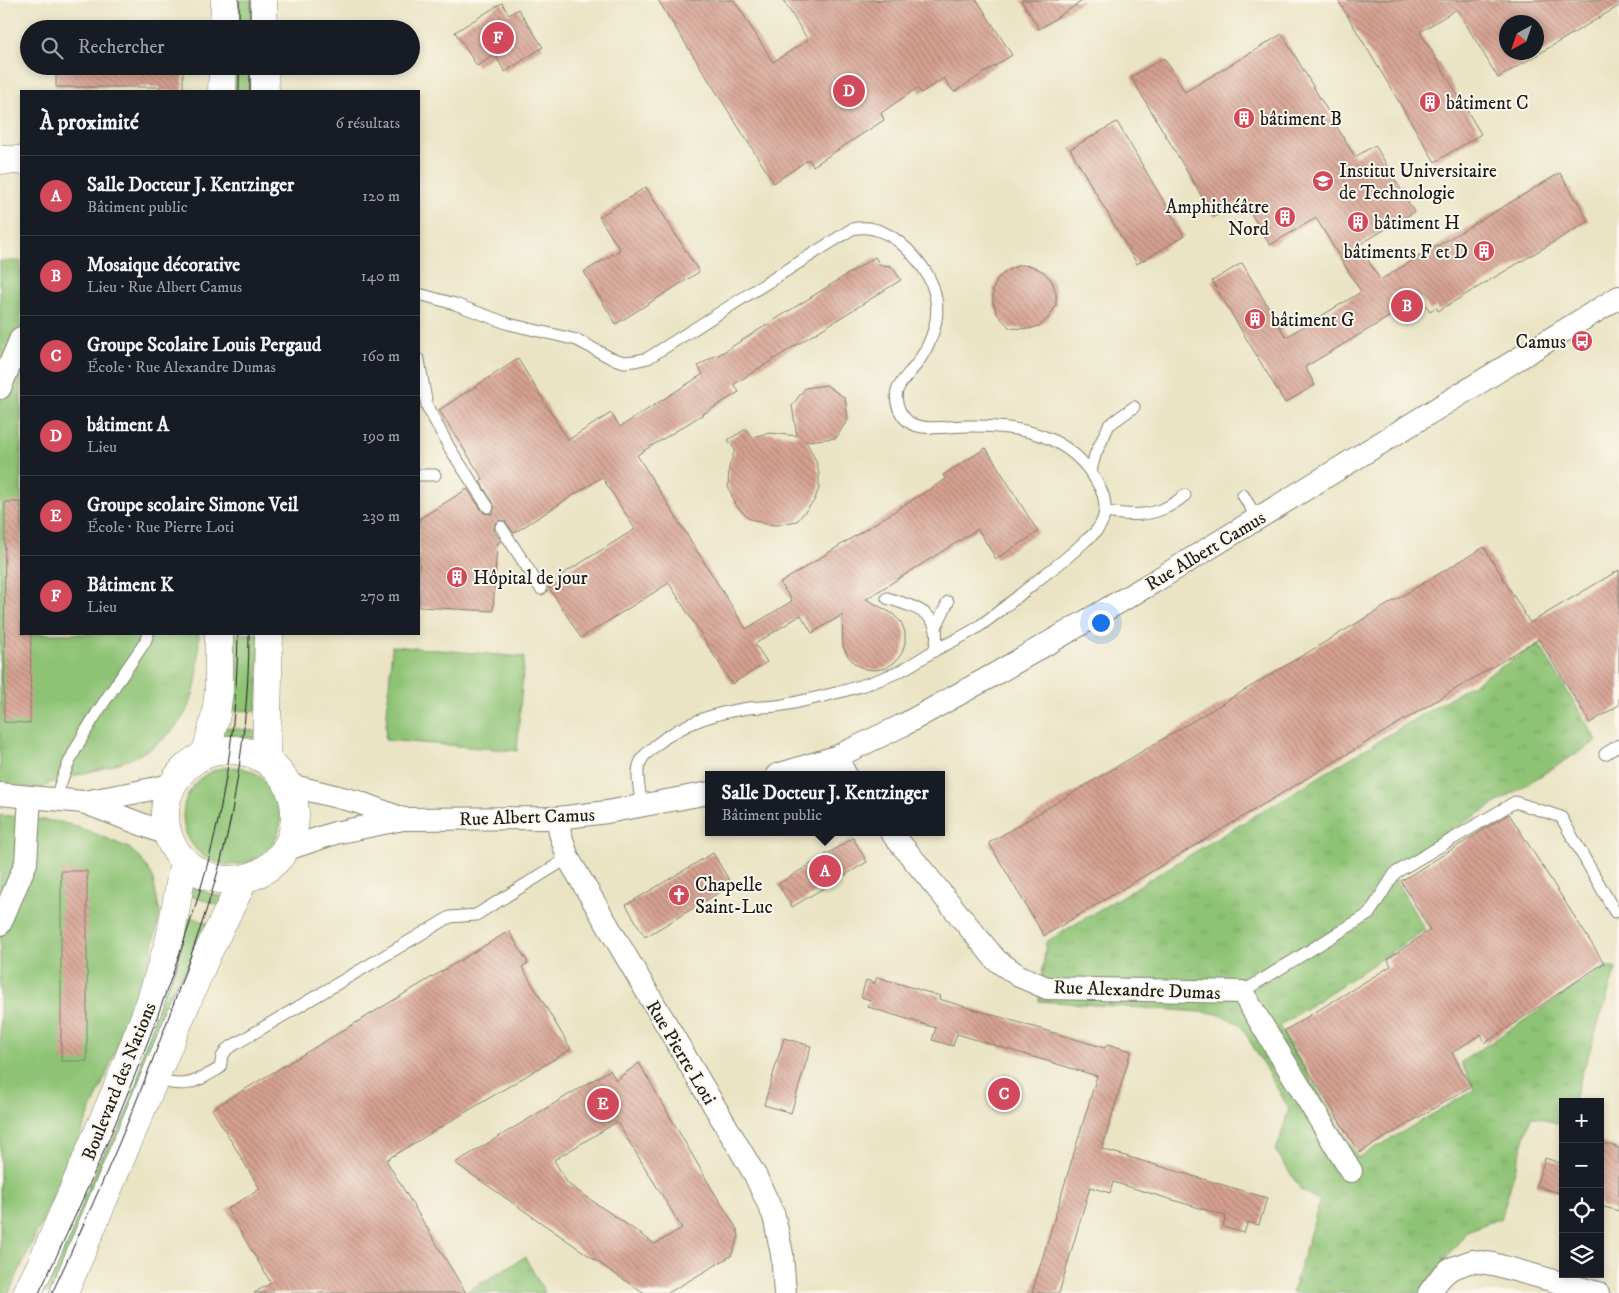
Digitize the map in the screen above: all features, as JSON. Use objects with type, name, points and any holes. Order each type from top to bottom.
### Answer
[{"type":"main road","points":[[224,20],[225,0]]},
{"type":"main road","points":[[263,0],[264,20]]},
{"type":"main road","points":[[222,90],[223,75]]},
{"type":"main road","points":[[264,75],[265,90]]},
{"type":"main road","points":[[0,160],[20,160]]},
{"type":"main road","points":[[206,753],[216,714],[219,690],[219,635]]},
{"type":"main road","points":[[266,759],[268,635]]},
{"type":"main road","points":[[230,748],[245,750],[266,759],[289,785],[296,816],[287,849],[275,863],[261,873],[244,879],[216,879],[202,874],[184,861],[174,849],[167,834],[164,809],[171,785],[186,765],[206,753],[230,748]]},
{"type":"main road","name":"Boulevard des Nations","points":[[27,1293],[121,1079],[150,1003],[170,939],[184,861]]},
{"type":"main road","name":"Boulevard des Nations","points":[[64,1293],[208,954],[244,879]]},
{"type":"street","name":"Rue Albert Camus","points":[[805,771],[841,766],[905,724],[1157,580],[1619,297]]},
{"type":"street","points":[[0,388],[20,340]]},
{"type":"street","points":[[83,802],[171,785]]},
{"type":"street","name":"Rue Albert Camus","points":[[289,785],[358,802],[403,819]]},
{"type":"street","points":[[0,794],[83,802],[167,834]]},
{"type":"street","name":"Rue Albert Camus","points":[[287,849],[335,833],[403,819],[558,818],[607,812],[705,794]]},
{"type":"street","points":[[0,924],[26,863],[30,797]]},
{"type":"street","name":"Rue Pierre Loti","points":[[558,818],[560,833],[568,858],[755,1175],[774,1216],[782,1254],[785,1293]]},
{"type":"street","name":"Rue Alexandre Dumas","points":[[894,836],[996,960],[1018,976],[1047,988],[1242,992],[1351,1170]]},
{"type":"street","points":[[1429,1293],[1441,1277],[1450,1269],[1472,1262],[1493,1264],[1598,1293]]},
{"type":"lane","points":[[420,294],[455,304],[509,324],[577,340],[611,358],[624,362],[635,361],[648,358],[852,230],[861,227],[874,229],[886,233],[908,250],[928,273],[934,288],[937,305],[936,324],[930,342],[897,392],[898,408],[904,416],[912,424],[931,427],[970,426],[1019,429],[1051,438],[1075,454],[1092,472],[1102,491],[1106,512],[1097,530],[1068,556],[978,627],[903,670],[876,681],[841,691],[777,706],[747,708],[695,721],[666,737],[643,756],[637,768],[642,806]]},
{"type":"lane","points":[[420,366],[427,406],[449,447],[488,506]]},
{"type":"lane","points":[[1092,472],[1095,455],[1110,425],[1134,407]]},
{"type":"lane","points":[[420,475],[435,475]]},
{"type":"lane","points":[[1106,512],[1129,516],[1153,512],[1165,508],[1185,495]]},
{"type":"lane","points":[[1243,495],[1257,518]]},
{"type":"lane","points":[[502,527],[541,589]]},
{"type":"lane","points":[[887,598],[920,610],[936,627],[938,638],[934,651]]},
{"type":"lane","points":[[936,627],[948,602]]},
{"type":"lane","points":[[56,799],[60,782],[89,726],[146,642],[148,635]]},
{"type":"lane","points":[[1605,754],[1619,745]]},
{"type":"lane","points":[[1242,992],[1369,914],[1395,873],[1514,802],[1561,817],[1615,912]]},
{"type":"lane","points":[[155,1080],[181,1085],[204,1078],[220,1068],[222,1057],[227,1049],[450,917],[476,915],[568,858]]},
{"type":"green space","points":[[231,0],[257,0],[258,20],[230,20]]},
{"type":"green space","points":[[229,75],[259,75],[259,90],[228,90]]},
{"type":"green space","points":[[0,261],[20,261],[20,635],[199,635],[198,668],[195,687],[187,710],[175,728],[160,742],[121,762],[57,780],[30,797],[0,794]]},
{"type":"green space","points":[[226,635],[260,635],[257,711],[223,710]]},
{"type":"green space","points":[[1539,644],[1597,741],[1389,869],[1425,930],[1279,1026],[1358,1158],[1474,1090],[1461,1062],[1607,966],[1616,969],[1574,1098],[1559,1098],[1559,1124],[1531,1116],[1501,1218],[1467,1231],[1420,1293],[1292,1293],[1320,1201],[1301,1190],[1276,1151],[1289,1109],[1240,1024],[1215,1013],[1039,1001],[1046,942]]},
{"type":"green space","points":[[392,646],[524,657],[517,751],[385,740]]},
{"type":"green space","points":[[221,727],[256,731],[255,739],[235,735],[220,736]]},
{"type":"green space","points":[[232,767],[251,771],[267,781],[277,797],[281,816],[277,835],[267,851],[251,861],[232,865],[213,861],[197,851],[187,835],[183,816],[187,797],[197,781],[213,771]]},
{"type":"green space","points":[[0,815],[61,822],[89,831],[129,848],[141,859],[152,875],[160,914],[150,959],[106,1075],[9,1293],[0,1293]]},
{"type":"green space","points":[[189,886],[214,895],[227,897],[222,906],[187,895]]},
{"type":"green space","points":[[182,914],[213,925],[56,1293],[33,1293]]},
{"type":"green space","points":[[525,1257],[545,1293],[464,1293]]},
{"type":"building","points":[[658,0],[734,0],[773,62],[808,40],[783,0],[977,0],[1012,55],[954,92],[944,78],[921,93],[917,88],[881,113],[884,120],[813,166],[809,159],[774,183]]},
{"type":"building","points":[[1021,0],[1084,0],[1039,29]]},
{"type":"building","name":"bâtiment C","points":[[1338,0],[1619,0],[1619,6],[1544,51],[1544,15],[1499,15],[1499,60],[1528,60],[1498,78],[1457,9],[1420,32],[1481,134],[1435,162]]},
{"type":"building","points":[[502,3],[509,15],[518,9],[543,47],[505,72],[495,55],[477,66],[455,32]]},
{"type":"building","points":[[1282,34],[1355,157],[1375,145],[1414,212],[1359,245],[1380,280],[1560,173],[1589,221],[1438,311],[1436,307],[1430,311],[1421,298],[1305,367],[1315,385],[1285,403],[1212,281],[1242,263],[1286,337],[1361,292],[1316,218],[1270,245],[1243,200],[1214,217],[1131,77],[1164,58],[1185,92]]},
{"type":"building","points":[[56,75],[183,75],[183,90],[160,90],[160,87],[56,87]]},
{"type":"building","points":[[1117,122],[1184,236],[1137,264],[1070,149]]},
{"type":"building","points":[[646,187],[699,272],[616,324],[584,272],[620,250],[599,217]]},
{"type":"building","points":[[875,257],[880,265],[891,266],[901,280],[734,384],[739,392],[637,455],[746,629],[792,601],[780,583],[946,479],[943,475],[986,448],[1038,532],[996,559],[978,529],[866,599],[893,614],[901,622],[905,632],[905,643],[902,653],[895,662],[886,668],[875,670],[865,669],[855,664],[848,656],[843,646],[842,615],[812,633],[801,615],[755,644],[767,662],[732,684],[669,583],[581,638],[547,584],[635,529],[602,477],[514,533],[505,521],[500,520],[495,523],[494,531],[501,541],[497,544],[493,611],[420,607],[420,518],[467,489],[484,513],[492,514],[495,507],[480,481],[483,479],[439,410],[518,359],[568,440],[611,413],[620,427],[703,374],[698,366]]},
{"type":"building","points":[[1020,265],[1032,266],[1044,272],[1052,281],[1056,293],[1056,305],[1050,316],[1041,325],[1029,329],[1010,328],[997,314],[993,302],[993,289],[998,278],[1008,270]]},
{"type":"building","points":[[826,385],[845,398],[848,419],[836,438],[806,441],[816,461],[819,474],[819,488],[814,501],[797,521],[776,525],[748,518],[735,504],[728,486],[729,467],[735,450],[728,440],[746,429],[752,437],[770,433],[797,436],[792,406],[805,388]]},
{"type":"building","points":[[5,502],[20,502],[20,635],[31,635],[30,723],[4,722]]},
{"type":"building","points":[[1484,547],[1530,623],[1619,570],[1619,705],[1590,723],[1539,639],[1044,936],[989,843]]},
{"type":"building","points":[[1509,814],[1604,963],[1485,1043],[1481,1034],[1452,1053],[1471,1086],[1359,1153],[1284,1031],[1391,966],[1388,959],[1430,930],[1401,881]]},
{"type":"building","points":[[853,838],[867,862],[792,907],[778,884]]},
{"type":"building","name":"Chapelle Saint-Luc","points":[[713,853],[732,885],[645,937],[626,905]]},
{"type":"building","points":[[61,871],[87,871],[87,1061],[61,1061]]},
{"type":"building","points":[[509,931],[528,963],[522,967],[571,1049],[386,1160],[466,1293],[254,1293],[271,1283],[227,1209],[260,1189],[212,1109]]},
{"type":"building","points":[[877,977],[940,996],[939,999],[1105,1048],[1107,1044],[1131,1051],[1102,1149],[1267,1198],[1259,1225],[1248,1222],[1244,1233],[1223,1227],[1226,1216],[1113,1182],[1110,1193],[1090,1187],[1059,1293],[1032,1293],[1097,1076],[957,1034],[953,1046],[932,1040],[936,1028],[868,1007],[870,1000],[861,997],[866,980],[875,983]]},
{"type":"building","points":[[784,1038],[811,1046],[791,1113],[764,1105]]},
{"type":"building","points":[[639,1063],[737,1229],[739,1236],[731,1256],[668,1293],[643,1293],[455,1163],[610,1070],[616,1080]],"holes":[[[617,1122],[682,1228],[655,1244],[568,1184],[554,1160]]]},
{"type":"building","points":[[1604,1143],[1619,1148],[1619,1211],[1604,1207]]},
{"type":"building","points":[[1545,1158],[1559,1163],[1559,1193],[1536,1186]]},
{"type":"tram line","points":[[239,0],[239,20]]},
{"type":"tram line","points":[[250,0],[250,20]]},
{"type":"tram line","points":[[239,75],[239,90]]},
{"type":"tram line","points":[[250,75],[250,90]]},
{"type":"tram line","points":[[39,1293],[90,1183],[136,1073],[172,976],[201,888],[218,821],[230,751],[235,705],[238,635]]},
{"type":"tram line","points":[[52,1293],[134,1108],[193,950],[214,885],[231,817],[238,772],[246,703],[249,635]]},
{"type":"place","name":"Bâtiment K","points":[[498,38]]},
{"type":"place","name":"bâtiment A","points":[[849,91]]},
{"type":"place","name":"bâtiment C","points":[[1430,102]]},
{"type":"place","name":"bâtiment B","points":[[1244,118]]},
{"type":"place","name":"Institut Universitaire de Technologie","points":[[1323,181]]},
{"type":"place","name":"Amphithéâtre Nord","points":[[1285,217]]},
{"type":"place","name":"bâtiment H","points":[[1358,222]]},
{"type":"place","name":"bâtiments F et D","points":[[1484,251]]},
{"type":"place","name":"Mosaique décorative","points":[[1407,306]]},
{"type":"place","name":"bâtiment G","points":[[1255,319]]},
{"type":"place","name":"Camus","points":[[1582,341]]},
{"type":"place","name":"Hôpital de jour","points":[[457,577]]},
{"type":"place","name":"Salle Docteur J. Kentzinger","points":[[825,871]]},
{"type":"place","name":"Chapelle Saint-Luc","points":[[679,895]]},
{"type":"place","name":"Groupe Scolaire Louis Pergaud","points":[[1004,1094]]},
{"type":"place","name":"Groupe scolaire Simone Veil","points":[[603,1104]]}]
